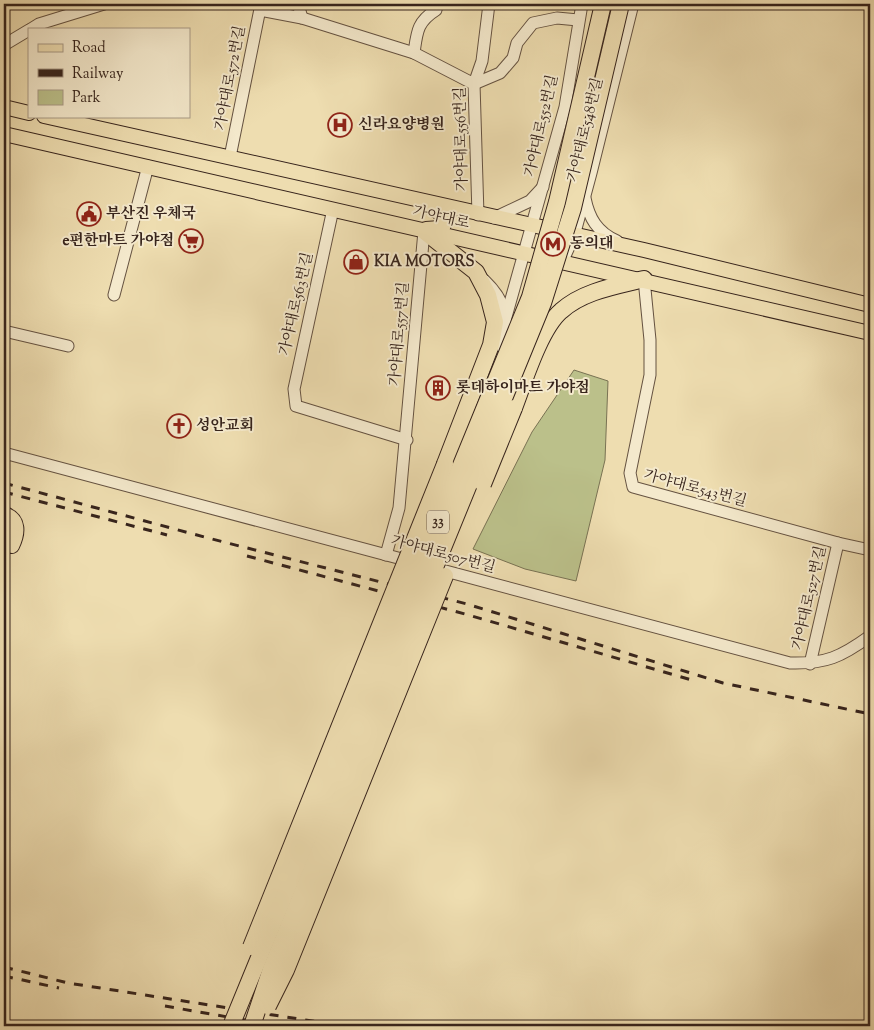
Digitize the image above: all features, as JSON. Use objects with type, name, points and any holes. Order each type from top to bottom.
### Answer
[{"type":"highway","name":"33","points":[[231,1026],[530,297],[556,202],[603,4]]},
{"type":"highway","name":"33","points":[[252,1026],[275,960],[543,303],[573,208],[620,4]]},
{"type":"highway","points":[[227,1026],[243,965],[492,345],[495,322],[488,295],[476,272],[421,230]]},
{"type":"highway","points":[[258,1026],[286,970],[542,337],[560,311],[587,295],[644,279]]},
{"type":"main road","points":[[4,107],[28,113]]},
{"type":"main road","name":"가야대로","points":[[53,118],[478,215],[630,247],[870,305]]},
{"type":"main road","name":"가야대로","points":[[4,134],[562,262],[644,279],[870,333]]},
{"type":"main road","points":[[421,230],[440,228],[444,225],[446,219],[443,215],[422,202]]},
{"type":"main road","points":[[4,514],[14,521],[17,528],[17,536],[8,548]]},
{"type":"street","points":[[32,28],[39,24],[104,4]]},
{"type":"street","points":[[298,4],[302,18]]},
{"type":"street","points":[[414,53],[416,33],[424,17],[436,10],[437,4]]},
{"type":"street","name":"가야대로556번길","points":[[478,215],[474,84],[482,61],[489,4]]},
{"type":"street","name":"가야대로552번길","points":[[514,360],[495,401],[506,317],[565,107],[582,4]]},
{"type":"street","name":"가야대로548번길","points":[[514,360],[574,236],[633,4]]},
{"type":"street","points":[[260,7],[414,53],[474,84],[500,73],[513,58],[517,43],[533,23],[557,18],[578,20]]},
{"type":"street","name":"가야대로572번길","points":[[230,158],[260,7]]},
{"type":"street","points":[[4,45],[28,30]]},
{"type":"street","points":[[114,295],[148,166]]},
{"type":"street","points":[[494,218],[530,201],[544,186]]},
{"type":"street","points":[[585,196],[588,212],[599,229],[609,238],[630,247]]},
{"type":"street","name":"가야대로563번길","points":[[333,209],[294,389],[296,406],[407,440]]},
{"type":"street","name":"가야대로557번길","points":[[386,555],[399,508],[407,440],[421,230]]},
{"type":"street","points":[[476,272],[498,294],[506,317]]},
{"type":"street","name":"가야대로543번길","points":[[644,279],[650,340],[650,375],[630,473],[633,487],[838,542]]},
{"type":"street","points":[[514,360],[551,311],[567,307]]},
{"type":"street","points":[[4,331],[68,346]]},
{"type":"street","name":"가야대로507번길","points":[[4,453],[790,664],[810,664],[840,656],[870,636]]},
{"type":"street","name":"가야대로527번길","points":[[810,664],[838,542],[870,550]]},
{"type":"green space","points":[[574,370],[608,381],[605,460],[576,581],[525,569],[473,549],[532,432]]},
{"type":"railway","points":[[4,483],[208,538],[467,604],[723,683],[870,714]]},
{"type":"railway","points":[[4,492],[167,535]]},
{"type":"railway","points":[[247,556],[465,614],[695,681]]},
{"type":"railway","points":[[4,967],[68,983],[344,1026]]},
{"type":"railway","points":[[4,976],[59,988]]},
{"type":"railway","points":[[165,1006],[279,1026]]},
{"type":"place","name":"신라요양병원","points":[[340,125]]},
{"type":"place","name":"부산진 우체국","points":[[89,214]]},
{"type":"place","name":"e편한마트 가야점","points":[[191,241]]},
{"type":"place","name":"동의대","points":[[553,244]]},
{"type":"place","name":"KIA MOTORS","points":[[356,262]]},
{"type":"place","name":"롯데하이마트 가야점","points":[[438,388]]},
{"type":"place","name":"성안교회","points":[[179,426]]}]
